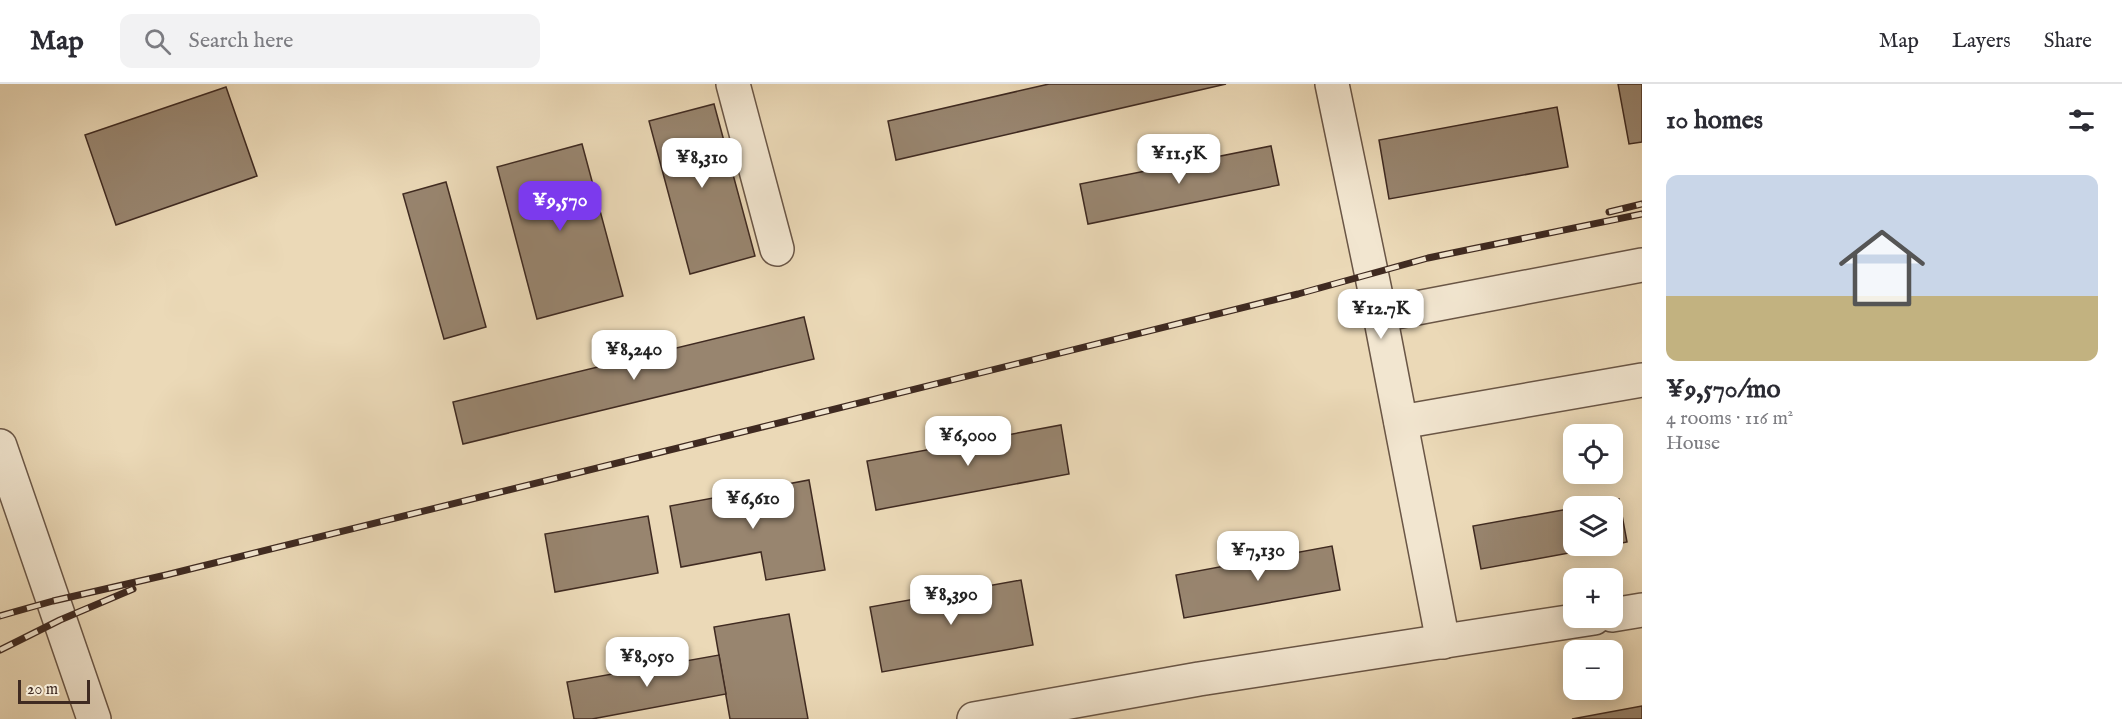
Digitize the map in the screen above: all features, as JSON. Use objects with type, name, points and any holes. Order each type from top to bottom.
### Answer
[{"type":"street","points":[[734,84],[777,249]]},
{"type":"street","points":[[1332,84],[1380,315],[1443,642]]},
{"type":"street","points":[[1380,315],[1642,265]]},
{"type":"street","points":[[1401,422],[1642,380]]},
{"type":"street","points":[[0,446],[94,719]]},
{"type":"street","points":[[1623,613],[1642,610]]},
{"type":"street","points":[[974,719],[1199,679],[1563,623]]},
{"type":"building","points":[[1049,84],[1226,84],[896,160],[888,121]]},
{"type":"building","points":[[1618,84],[1642,84],[1642,142],[1629,144]]},
{"type":"building","points":[[226,87],[257,176],[116,225],[85,135]]},
{"type":"building","points":[[714,104],[755,256],[690,274],[649,121]]},
{"type":"building","points":[[1557,107],[1568,167],[1389,199],[1379,140]]},
{"type":"building","points":[[582,144],[623,296],[537,319],[497,167]]},
{"type":"building","points":[[1271,146],[1279,185],[1088,224],[1080,184]]},
{"type":"building","points":[[446,182],[486,327],[444,339],[403,194]]},
{"type":"building","points":[[804,317],[814,359],[463,444],[453,402]]},
{"type":"building","points":[[1061,425],[1069,474],[876,510],[867,461]]},
{"type":"building","points":[[809,480],[825,570],[766,580],[761,552],[681,567],[670,506]]},
{"type":"building","points":[[1563,510],[1563,554],[1481,569],[1473,526]]},
{"type":"building","points":[[648,516],[658,573],[555,592],[545,534]]},
{"type":"building","points":[[1623,520],[1627,542],[1623,543]]},
{"type":"building","points":[[1332,546],[1340,590],[1184,618],[1176,575]]},
{"type":"building","points":[[1021,580],[1033,645],[882,672],[870,607]]},
{"type":"building","points":[[789,614],[808,719],[730,719],[714,627]]},
{"type":"building","points":[[719,655],[726,694],[592,719],[574,719],[567,682]]},
{"type":"building","points":[[1642,706],[1642,719],[1572,719]]},
{"type":"railway","points":[[1609,212],[1642,204]]},
{"type":"railway","points":[[0,616],[1298,294],[1428,258],[1642,214]]},
{"type":"railway","points":[[0,650],[60,620],[133,589]]}]
